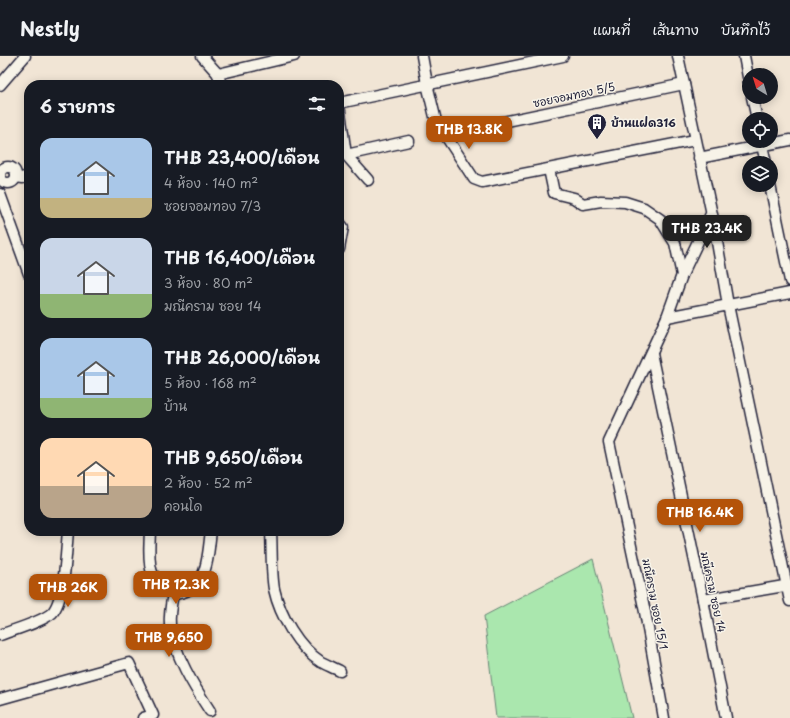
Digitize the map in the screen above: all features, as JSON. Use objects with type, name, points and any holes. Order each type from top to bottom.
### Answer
[{"type":"street","points":[[0,85],[25,56]]},
{"type":"street","points":[[202,56],[218,74],[220,80]]},
{"type":"street","points":[[218,74],[276,58],[294,56]]},
{"type":"street","points":[[422,56],[436,121],[474,179],[482,182],[695,140]]},
{"type":"street","points":[[344,103],[563,56]]},
{"type":"street","points":[[678,56],[711,214],[728,305],[789,585],[790,600]]},
{"type":"street","points":[[744,56],[746,68]]},
{"type":"street","name":"ซอยจอมทอง 5/5","points":[[445,134],[684,84]]},
{"type":"street","points":[[344,140],[346,155],[368,180]]},
{"type":"street","points":[[778,141],[790,140]]},
{"type":"street","points":[[346,155],[409,141]]},
{"type":"street","points":[[699,158],[742,148]]},
{"type":"street","points":[[4,163],[15,171],[16,177],[10,182],[1,180],[0,176],[4,163]]},
{"type":"street","points":[[548,169],[554,193],[574,198],[583,204],[601,201],[625,202],[644,208],[660,219],[675,244],[682,275]]},
{"type":"street","points":[[16,177],[24,178]]},
{"type":"street","points":[[771,192],[790,281]]},
{"type":"street","points":[[0,194],[24,260]]},
{"type":"street","name":"มณีคราม ซอย 15/1","points":[[664,718],[645,612],[610,442],[667,317],[682,275],[711,214]]},
{"type":"street","points":[[667,317],[790,293]]},
{"type":"street","name":"มณีคราม ซอย 14","points":[[651,353],[703,600],[726,718]]},
{"type":"street","points":[[0,635],[32,623],[51,613],[59,601],[67,536]]},
{"type":"street","points":[[150,536],[150,567],[154,579],[160,586],[173,594],[190,590],[200,583],[205,572],[210,536]]},
{"type":"street","points":[[271,536],[274,588],[279,606],[288,625],[300,642],[320,661],[340,671]]},
{"type":"street","points":[[703,600],[789,585]]},
{"type":"street","points":[[173,594],[170,610],[170,624],[176,645],[196,689],[210,711]]},
{"type":"street","points":[[0,700],[129,663],[153,715],[143,718]]},
{"type":"green space","points":[[593,559],[632,718],[496,718],[484,616]]},
{"type":"place","name":"บ้านแฝด316","points":[[597,140]]}]
